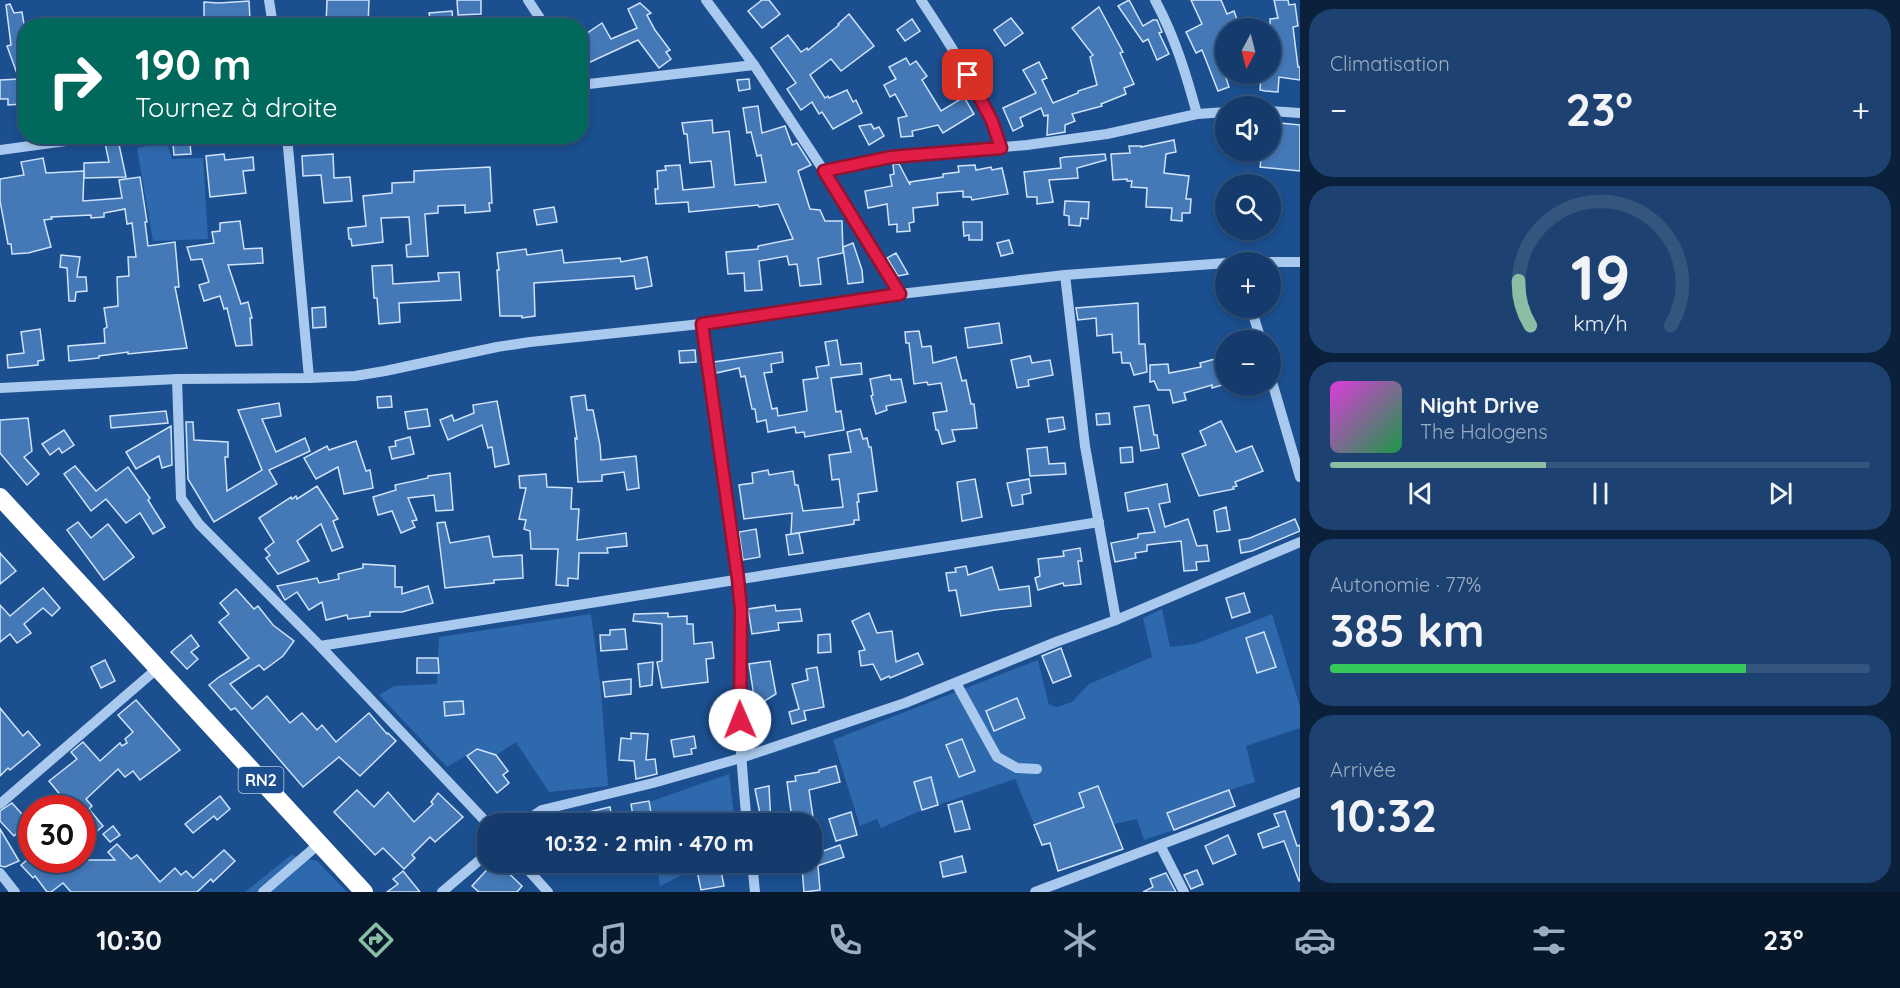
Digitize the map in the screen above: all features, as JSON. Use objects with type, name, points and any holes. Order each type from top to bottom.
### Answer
[{"type":"highway","name":"RN2","points":[[0,497],[364,892]]},
{"type":"street","points":[[269,0],[272,18]]},
{"type":"street","points":[[528,0],[540,18]]},
{"type":"street","points":[[706,0],[754,65],[824,171],[900,294]]},
{"type":"street","points":[[921,0],[958,56],[992,121],[1001,148]]},
{"type":"street","points":[[1155,0],[1181,56],[1197,114]]},
{"type":"street","points":[[588,83],[754,65]]},
{"type":"street","points":[[1281,111],[1300,112]]},
{"type":"street","points":[[824,171],[891,157],[1001,148],[1107,134],[1197,114],[1215,113]]},
{"type":"street","points":[[0,150],[44,144]]},
{"type":"street","points":[[288,144],[309,378]]},
{"type":"street","points":[[1281,262],[1300,262]]},
{"type":"street","points":[[0,388],[177,379],[355,376],[530,342],[702,324],[900,294],[1065,275],[1215,264]]},
{"type":"street","points":[[1065,275],[1085,446],[1116,620]]},
{"type":"street","points":[[702,324],[741,610],[739,701],[746,813]]},
{"type":"street","points":[[177,379],[181,498],[199,524],[320,646],[478,813]]},
{"type":"street","points":[[1276,396],[1300,477]]},
{"type":"street","points":[[320,646],[1099,522]]},
{"type":"street","points":[[538,813],[741,758],[905,703],[1116,620],[1300,542]]},
{"type":"street","points":[[0,804],[159,667]]},
{"type":"street","points":[[956,683],[997,757],[1017,768],[1037,769]]},
{"type":"street","points":[[1035,892],[1300,792]]},
{"type":"street","points":[[263,892],[320,843]]},
{"type":"street","points":[[1160,845],[1184,892]]},
{"type":"street","points":[[442,892],[477,862]]},
{"type":"street","points":[[0,873],[15,892]]},
{"type":"street","points":[[532,873],[548,892]]},
{"type":"street","points":[[753,873],[755,892]]},
{"type":"shaded area","points":[[168,144],[172,159],[203,158],[208,239],[153,241],[137,148]]},
{"type":"shaded area","points":[[1162,609],[1170,647],[1195,644],[1272,614],[1300,707],[1300,728],[1246,746],[1255,782],[1168,813],[1174,830],[1144,840],[1137,819],[1114,824],[1098,786],[1079,793],[1091,826],[1075,834],[1067,813],[1034,824],[1015,779],[938,805],[931,778],[922,810],[881,828],[877,819],[860,826],[833,740],[1038,660],[1049,705],[1057,707],[1072,702],[1089,684],[1152,657],[1143,618]]},
{"type":"shaded area","points":[[591,614],[601,691],[608,786],[549,792],[516,742],[496,755],[477,749],[447,767],[379,695],[394,686],[437,684],[439,637]]},
{"type":"shaded area","points":[[729,774],[734,813],[651,813],[649,802]]},
{"type":"shaded area","points":[[291,855],[317,861],[347,892],[245,892]]},
{"type":"shaded area","points":[[658,873],[686,873],[660,886]]},
{"type":"building","points":[[327,0],[369,0],[368,18],[326,18]]},
{"type":"building","points":[[457,0],[481,0],[481,14],[458,15]]},
{"type":"building","points":[[762,0],[769,0],[780,14],[762,28],[748,11]]},
{"type":"building","points":[[1129,0],[1143,26],[1157,20],[1162,32],[1159,33],[1169,54],[1157,60],[1148,39],[1143,42],[1118,6]]},
{"type":"building","points":[[1191,0],[1221,0],[1227,14],[1234,11],[1236,18],[1215,18],[1215,83],[1202,50],[1196,53],[1186,32],[1202,24]]},
{"type":"building","points":[[1274,0],[1288,0],[1289,5],[1295,4],[1298,26],[1293,27],[1300,80],[1281,77],[1281,18],[1278,18]]},
{"type":"building","points":[[249,1],[250,18],[204,18],[204,2]]},
{"type":"building","points":[[640,3],[651,13],[647,15],[670,50],[666,52],[671,59],[659,68],[638,40],[588,63],[588,33],[602,23],[611,39],[637,28],[628,9]]},
{"type":"building","points":[[10,4],[14,13],[22,12],[23,18],[18,18],[18,76],[7,46],[11,45],[6,5]]},
{"type":"building","points":[[1099,7],[1123,52],[1120,53],[1134,84],[1124,88],[1126,94],[1101,104],[1102,106],[1072,114],[1075,121],[1065,125],[1065,132],[1047,135],[1048,115],[1044,116],[1041,108],[1020,118],[1023,126],[1013,131],[1003,108],[1036,93],[1023,70],[1039,62],[1047,78],[1042,80],[1053,103],[1097,85],[1090,57],[1093,55],[1072,28]]},
{"type":"building","points":[[452,11],[453,18],[430,18],[429,13]]},
{"type":"building","points":[[849,14],[874,46],[841,71],[831,59],[810,75],[825,98],[847,90],[853,102],[856,100],[862,113],[833,129],[822,112],[819,114],[812,102],[801,110],[787,89],[796,83],[771,48],[788,35],[801,52],[807,48],[808,50]]},
{"type":"building","points":[[1011,18],[1023,33],[1005,46],[994,30]]},
{"type":"building","points":[[912,19],[920,31],[905,41],[897,30]]},
{"type":"building","points":[[906,58],[910,65],[916,61],[927,76],[922,80],[941,111],[964,97],[974,114],[943,133],[938,125],[912,131],[913,136],[901,137],[898,118],[907,116],[895,94],[890,97],[884,85],[896,79],[889,67]]},
{"type":"building","points":[[18,79],[18,104],[8,105],[8,99],[0,99],[0,80]]},
{"type":"building","points":[[749,79],[750,89],[739,91],[737,80]]},
{"type":"building","points":[[1215,84],[1228,84],[1229,87],[1218,91]]},
{"type":"building","points":[[1260,84],[1279,84],[1278,92],[1260,90]]},
{"type":"building","points":[[758,106],[762,133],[785,126],[792,145],[797,143],[811,165],[798,171],[810,209],[820,210],[825,221],[842,221],[843,253],[818,258],[821,284],[800,286],[797,264],[789,265],[787,256],[759,261],[762,290],[745,291],[744,273],[728,274],[726,252],[758,249],[758,246],[793,239],[778,204],[689,212],[688,202],[656,204],[657,171],[666,170],[665,166],[680,165],[683,190],[714,187],[711,161],[690,163],[687,134],[684,134],[682,123],[712,120],[713,133],[729,131],[735,185],[766,182],[761,155],[757,156],[751,132],[747,133],[743,108]]},
{"type":"building","points":[[1281,123],[1300,125],[1300,171],[1260,167],[1261,162],[1281,162]]},
{"type":"building","points":[[871,124],[874,129],[879,127],[884,136],[869,145],[859,126]]},
{"type":"building","points":[[1174,140],[1176,152],[1166,154],[1164,173],[1189,176],[1186,199],[1191,199],[1190,213],[1182,213],[1182,221],[1171,220],[1172,208],[1146,207],[1147,188],[1131,187],[1132,181],[1127,181],[1127,179],[1113,180],[1111,154],[1130,153],[1129,146],[1141,147]]},
{"type":"building","points":[[105,144],[119,144],[126,177],[84,178],[84,163],[109,162]]},
{"type":"building","points":[[173,144],[190,144],[191,154],[174,155]]},
{"type":"building","points":[[224,154],[225,160],[253,157],[254,170],[243,171],[246,193],[210,197],[206,156]]},
{"type":"building","points":[[333,154],[334,178],[350,177],[352,201],[324,203],[321,175],[303,176],[302,156]]},
{"type":"building","points":[[1105,154],[1106,160],[1077,168],[1078,178],[1049,180],[1053,202],[1037,204],[1037,197],[1027,197],[1024,172],[1061,168],[1060,158]]},
{"type":"building","points":[[43,158],[46,173],[84,171],[83,201],[122,198],[119,180],[140,177],[148,246],[175,242],[179,287],[175,287],[187,348],[128,354],[128,352],[69,361],[68,346],[105,343],[104,329],[107,327],[104,308],[118,306],[117,277],[129,276],[128,257],[136,257],[132,223],[127,224],[125,209],[104,213],[104,217],[91,218],[91,215],[51,217],[52,219],[44,220],[51,247],[28,253],[12,254],[0,201],[0,179],[24,175],[21,162]]},
{"type":"building","points":[[893,164],[899,164],[910,185],[910,182],[959,172],[958,166],[975,165],[976,170],[991,167],[992,170],[1002,168],[1008,194],[972,200],[971,197],[963,197],[963,191],[937,193],[938,205],[913,208],[914,222],[909,223],[910,231],[897,232],[897,224],[889,225],[887,204],[868,208],[865,191],[892,186],[890,175],[894,174]]},
{"type":"building","points":[[490,167],[492,203],[489,203],[490,211],[465,213],[465,205],[438,206],[438,213],[425,214],[428,256],[407,257],[406,245],[411,244],[409,217],[381,218],[383,242],[352,246],[348,228],[366,226],[363,196],[392,193],[392,183],[414,182],[414,171]]},
{"type":"building","points":[[1065,201],[1089,202],[1088,219],[1081,218],[1080,226],[1069,225],[1069,216],[1064,215]]},
{"type":"building","points":[[554,207],[557,222],[537,225],[534,210]]},
{"type":"building","points":[[240,221],[244,249],[262,248],[263,263],[228,265],[241,304],[248,302],[252,318],[250,318],[252,345],[236,346],[227,308],[224,309],[220,296],[204,301],[199,285],[209,282],[202,259],[191,260],[187,247],[214,243],[212,232],[220,231],[220,223]]},
{"type":"building","points":[[963,222],[982,222],[982,240],[969,240],[969,235],[964,236]]},
{"type":"building","points":[[1009,240],[1013,253],[1001,256],[997,243]]},
{"type":"building","points":[[853,243],[862,270],[863,282],[848,284],[843,247]]},
{"type":"building","points":[[526,249],[527,255],[562,250],[564,263],[620,258],[621,262],[647,257],[652,286],[636,289],[634,276],[534,283],[535,316],[522,318],[522,316],[500,316],[497,253]]},
{"type":"building","points":[[896,253],[908,274],[898,276],[887,258]]},
{"type":"building","points":[[61,255],[80,257],[77,277],[86,277],[87,291],[76,292],[75,301],[69,301],[67,268],[60,267]]},
{"type":"building","points":[[392,265],[393,284],[439,281],[438,273],[459,272],[461,300],[399,303],[400,322],[379,324],[377,298],[374,298],[372,266]]},
{"type":"building","points":[[1138,303],[1139,344],[1145,344],[1147,372],[1134,375],[1130,363],[1122,363],[1121,352],[1113,353],[1112,334],[1097,336],[1096,318],[1078,320],[1076,308]]},
{"type":"building","points":[[325,307],[326,327],[313,328],[312,308]]},
{"type":"building","points":[[999,323],[1002,343],[968,348],[965,328]]},
{"type":"building","points":[[40,329],[44,360],[38,361],[38,365],[8,368],[7,355],[24,353],[21,332]]},
{"type":"building","points":[[919,331],[922,347],[931,346],[933,363],[956,357],[962,381],[966,380],[971,404],[974,404],[977,428],[952,430],[955,441],[942,444],[938,430],[936,430],[933,413],[947,411],[941,383],[914,384],[909,343],[906,343],[905,332]]},
{"type":"building","points":[[837,340],[841,365],[861,363],[862,374],[831,378],[836,412],[841,411],[844,430],[805,437],[804,432],[796,433],[795,427],[768,432],[766,420],[757,422],[745,376],[741,377],[739,368],[716,373],[714,362],[782,352],[783,362],[771,364],[772,372],[764,373],[772,409],[777,408],[778,416],[807,411],[803,380],[818,378],[816,367],[829,365],[825,342]]},
{"type":"building","points":[[695,350],[696,362],[680,363],[679,351]]},
{"type":"building","points":[[1030,356],[1032,363],[1050,360],[1053,375],[1028,380],[1029,386],[1017,388],[1011,360]]},
{"type":"building","points":[[1215,359],[1215,387],[1212,388],[1212,385],[1184,393],[1186,400],[1173,403],[1170,390],[1158,390],[1154,381],[1150,382],[1150,365],[1168,364],[1169,373],[1201,367],[1200,363]]},
{"type":"building","points":[[890,375],[891,380],[901,379],[906,402],[886,406],[887,410],[876,414],[871,396],[873,395],[870,379]]},
{"type":"building","points":[[585,395],[587,410],[593,410],[601,460],[636,456],[639,488],[627,490],[624,472],[602,475],[602,481],[578,482],[575,438],[577,439],[571,397]]},
{"type":"building","points":[[391,396],[392,407],[378,408],[377,397]]},
{"type":"building","points":[[497,401],[509,464],[495,467],[492,447],[488,448],[482,425],[448,440],[440,420],[452,415],[454,421],[474,413],[473,405]]},
{"type":"building","points":[[279,403],[281,416],[262,419],[276,452],[305,438],[310,451],[269,470],[277,484],[214,522],[188,479],[186,422],[193,422],[194,440],[228,442],[228,457],[225,457],[227,491],[262,470],[238,410]]},
{"type":"building","points":[[1149,405],[1154,435],[1157,435],[1159,448],[1141,451],[1134,407]]},
{"type":"building","points":[[427,409],[430,426],[408,429],[405,412]]},
{"type":"building","points":[[166,411],[168,423],[111,428],[110,416]]},
{"type":"building","points":[[1109,413],[1110,424],[1097,425],[1096,414]]},
{"type":"building","points":[[1063,417],[1065,429],[1049,432],[1047,419]]},
{"type":"building","points":[[28,418],[32,451],[24,457],[39,474],[27,485],[0,453],[0,420]]},
{"type":"building","points":[[1221,421],[1236,452],[1252,446],[1263,471],[1235,482],[1237,486],[1233,487],[1234,489],[1199,496],[1182,454],[1206,445],[1200,431]]},
{"type":"building","points":[[171,426],[172,465],[162,468],[159,456],[136,469],[126,452]]},
{"type":"building","points":[[860,429],[863,439],[867,438],[869,447],[871,447],[877,491],[858,494],[859,520],[854,520],[854,524],[791,534],[792,513],[744,519],[739,485],[753,483],[752,473],[768,470],[769,475],[793,471],[803,511],[843,507],[839,479],[832,480],[829,455],[851,452],[847,432]]},
{"type":"building","points":[[64,430],[74,445],[62,453],[59,448],[50,455],[42,444]]},
{"type":"building","points":[[410,437],[414,454],[392,459],[389,447],[396,446],[395,441]]},
{"type":"building","points":[[356,441],[366,471],[370,470],[373,488],[344,494],[338,467],[316,479],[304,458],[327,446],[329,450]]},
{"type":"building","points":[[1047,447],[1049,464],[1065,463],[1066,474],[1030,476],[1027,449]]},
{"type":"building","points":[[1132,447],[1133,462],[1121,463],[1120,448]]},
{"type":"building","points":[[75,466],[96,491],[128,467],[150,498],[148,500],[165,527],[153,534],[140,513],[126,523],[106,499],[91,511],[64,474]]},
{"type":"building","points":[[450,473],[453,510],[436,511],[434,495],[408,498],[417,520],[412,521],[415,527],[401,533],[392,511],[378,515],[373,497],[396,490],[395,485]]},
{"type":"building","points":[[546,474],[547,487],[572,488],[571,509],[579,509],[577,540],[626,533],[627,546],[607,548],[608,553],[579,553],[578,579],[568,578],[568,586],[556,585],[558,549],[531,549],[530,531],[524,529],[526,520],[519,519],[526,488],[520,488],[519,476]]},
{"type":"building","points":[[975,479],[982,517],[962,521],[957,482]]},
{"type":"building","points":[[1029,479],[1031,493],[1022,495],[1023,504],[1012,506],[1007,483]]},
{"type":"building","points":[[1167,484],[1170,502],[1159,504],[1165,527],[1188,519],[1197,546],[1207,545],[1209,561],[1196,562],[1197,570],[1184,571],[1181,541],[1147,545],[1147,551],[1135,553],[1136,558],[1115,562],[1111,543],[1138,538],[1138,534],[1155,532],[1148,508],[1128,511],[1125,493]]},
{"type":"building","points":[[317,486],[338,519],[333,521],[343,547],[332,551],[321,524],[297,541],[309,561],[278,574],[266,558],[270,555],[265,549],[274,542],[259,518],[291,497],[292,499],[296,496],[297,499]]},
{"type":"building","points":[[1226,507],[1230,530],[1217,532],[1214,511]]},
{"type":"building","points":[[1295,519],[1300,531],[1252,551],[1241,553],[1239,540],[1250,538]]},
{"type":"building","points":[[78,522],[91,538],[108,524],[134,557],[104,580],[67,530]]},
{"type":"building","points":[[445,522],[450,543],[489,536],[493,557],[522,555],[523,578],[445,588],[437,523]]},
{"type":"building","points":[[756,529],[760,557],[743,560],[739,532]]},
{"type":"building","points":[[799,533],[803,553],[789,555],[786,535]]},
{"type":"building","points":[[1080,548],[1082,561],[1078,561],[1081,584],[1064,586],[1063,583],[1038,590],[1035,578],[1040,576],[1038,559],[1064,556],[1063,551]]},
{"type":"building","points":[[0,553],[16,571],[0,584]]},
{"type":"building","points":[[363,564],[395,566],[395,587],[402,587],[402,594],[428,586],[433,603],[402,612],[370,612],[370,616],[348,619],[347,615],[326,620],[322,602],[309,610],[297,592],[285,600],[277,586],[317,578],[319,583],[339,579],[338,574],[363,568]]},
{"type":"building","points":[[966,566],[968,575],[992,567],[999,590],[1029,586],[1031,606],[961,616],[956,590],[949,591],[946,573],[956,572],[955,568]]},
{"type":"building","points":[[43,588],[60,608],[52,616],[43,608],[24,624],[31,633],[17,643],[10,634],[0,642],[0,605],[10,616]]},
{"type":"building","points":[[236,589],[254,609],[258,606],[273,625],[294,641],[283,656],[264,670],[259,665],[230,684],[252,709],[267,696],[290,723],[302,713],[317,730],[322,725],[336,742],[369,713],[396,741],[360,776],[339,757],[303,787],[235,708],[231,710],[209,685],[249,658],[219,622],[229,614],[220,603]]},
{"type":"building","points":[[1244,593],[1250,612],[1232,618],[1226,598]]},
{"type":"building","points":[[775,605],[776,611],[800,609],[802,621],[778,623],[779,630],[752,634],[748,609]]},
{"type":"building","points":[[668,613],[668,617],[687,616],[687,624],[693,624],[694,644],[712,642],[714,658],[706,659],[708,682],[662,688],[657,662],[662,661],[662,624],[633,621],[634,614]]},
{"type":"building","points":[[869,613],[877,633],[892,631],[896,662],[918,653],[923,664],[881,680],[873,664],[861,666],[859,651],[865,650],[852,621]]},
{"type":"building","points":[[625,629],[627,649],[601,651],[600,635],[610,635],[610,630]]},
{"type":"building","points":[[1264,632],[1276,667],[1257,673],[1246,638]]},
{"type":"building","points":[[830,634],[831,652],[818,653],[818,635]]},
{"type":"building","points":[[191,635],[199,646],[191,652],[198,659],[187,669],[171,652]]},
{"type":"building","points":[[1061,648],[1071,676],[1053,683],[1042,656]]},
{"type":"building","points":[[417,658],[438,658],[439,673],[417,673]]},
{"type":"building","points":[[105,660],[115,681],[101,688],[91,667]]},
{"type":"building","points":[[770,661],[776,694],[763,702],[755,703],[749,664]]},
{"type":"building","points":[[653,662],[652,685],[640,687],[638,664]]},
{"type":"building","points":[[817,667],[824,707],[804,711],[806,720],[792,724],[789,712],[799,709],[792,684],[808,680],[806,669]]},
{"type":"building","points":[[631,679],[631,694],[605,697],[603,682]]},
{"type":"building","points":[[1017,698],[1025,718],[994,731],[986,711]]},
{"type":"building","points":[[136,700],[180,750],[140,780],[133,771],[125,777],[118,769],[90,795],[60,795],[49,781],[77,759],[71,752],[83,742],[100,761],[120,743],[122,746],[127,743],[125,739],[133,732],[118,715]]},
{"type":"building","points":[[463,701],[464,714],[445,716],[444,702]]},
{"type":"building","points":[[0,708],[23,736],[28,731],[40,745],[0,776]]},
{"type":"building","points":[[631,733],[648,734],[646,760],[655,759],[657,774],[636,779],[634,761],[619,760],[621,738],[631,739]]},
{"type":"building","points":[[694,736],[696,748],[691,749],[692,754],[674,757],[671,740]]},
{"type":"building","points":[[962,739],[975,771],[959,777],[946,745]]},
{"type":"building","points":[[477,749],[496,755],[508,771],[503,775],[509,783],[497,793],[467,756]]},
{"type":"building","points":[[836,766],[840,782],[809,790],[812,813],[791,813],[787,782],[796,781],[795,776],[819,772],[819,770]]},
{"type":"building","points":[[931,777],[938,805],[922,810],[914,782]]},
{"type":"building","points":[[769,786],[770,813],[760,813],[755,789]]},
{"type":"building","points":[[1098,786],[1123,849],[1058,871],[1050,843],[1042,845],[1034,825],[1084,807],[1079,793]]},
{"type":"building","points":[[357,790],[374,807],[388,792],[414,822],[433,804],[431,802],[438,793],[463,817],[435,842],[430,837],[412,855],[415,858],[404,869],[383,848],[375,855],[334,812]]},
{"type":"building","points":[[1229,790],[1235,806],[1174,830],[1167,813]]},
{"type":"building","points":[[220,796],[230,809],[217,820],[214,816],[193,833],[185,824]]},
{"type":"building","points":[[649,801],[651,813],[632,813],[631,804]]},
{"type":"building","points":[[962,801],[970,829],[955,832],[948,805]]},
{"type":"building","points":[[12,803],[18,810],[18,832],[14,836],[0,821],[0,811]]},
{"type":"building","points":[[610,807],[611,813],[584,813]]},
{"type":"building","points":[[1285,811],[1297,846],[1300,845],[1300,881],[1284,841],[1263,848],[1258,834],[1279,826],[1274,814]]},
{"type":"building","points":[[851,812],[857,835],[836,841],[829,819]]},
{"type":"building","points":[[96,818],[103,826],[96,832]]},
{"type":"building","points":[[113,826],[120,835],[110,842],[103,834]]},
{"type":"building","points":[[0,829],[18,861],[5,867],[0,866]]},
{"type":"building","points":[[1228,835],[1236,854],[1213,864],[1205,846]]},
{"type":"building","points":[[117,844],[131,859],[137,855],[160,882],[175,868],[181,875],[186,871],[193,878],[224,850],[235,861],[213,882],[211,879],[197,892],[71,892],[63,883],[51,892],[47,892],[35,876],[33,878],[28,873],[96,873],[96,860],[115,860],[108,852]]},
{"type":"building","points":[[840,845],[844,857],[822,864],[822,851]]},
{"type":"building","points":[[962,856],[966,872],[943,877],[940,862]]},
{"type":"building","points":[[1197,870],[1203,884],[1191,889],[1184,875]]},
{"type":"building","points":[[403,871],[420,892],[387,892],[398,884],[393,879]]},
{"type":"building","points":[[484,873],[508,873],[522,886],[517,892],[479,892],[472,886]]},
{"type":"building","points":[[697,873],[721,873],[724,886],[701,890]]},
{"type":"building","points":[[802,873],[819,873],[820,890],[804,892]]},
{"type":"building","points":[[1166,873],[1176,892],[1143,892],[1153,887],[1150,879]]},
{"type":"route","points":[[740,720],[741,610],[702,324],[900,294],[824,171],[891,157],[1001,148],[992,121],[968,75]]}]
